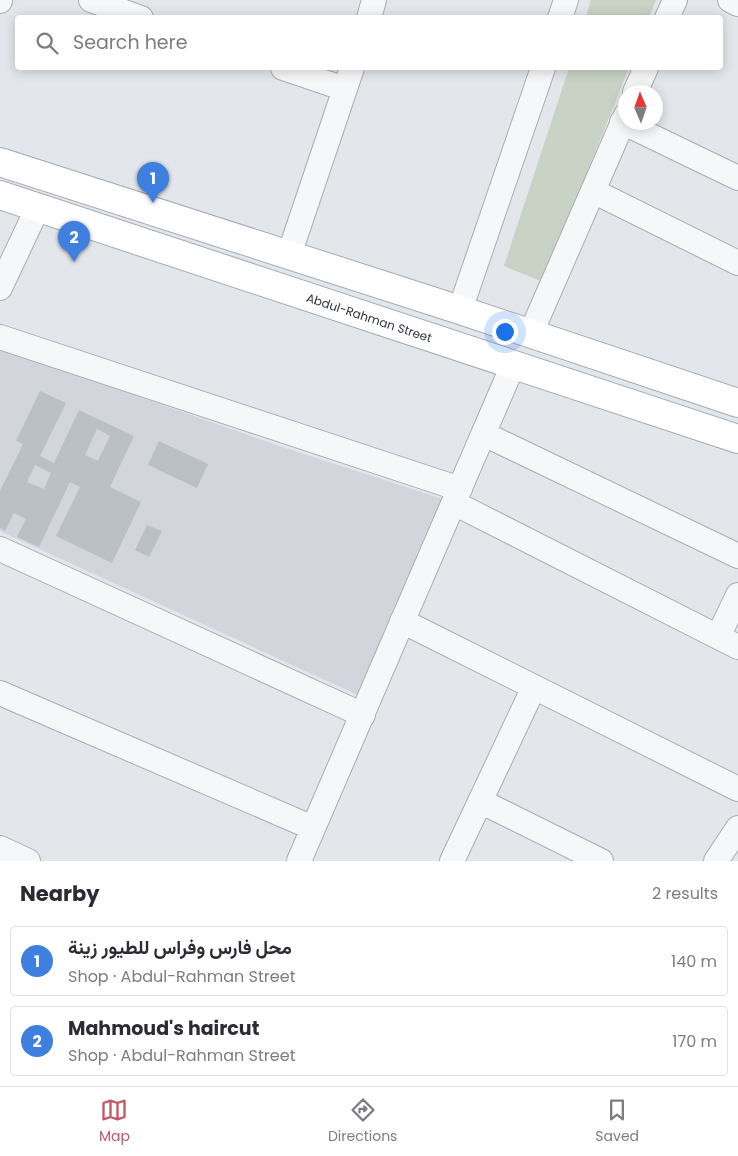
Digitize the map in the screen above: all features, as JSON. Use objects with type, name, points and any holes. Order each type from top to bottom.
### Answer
[{"type":"main road","points":[[0,162],[531,333],[738,402]]},
{"type":"main road","name":"Abdul-Rahman Street","points":[[0,195],[738,439]]},
{"type":"street","points":[[91,0],[133,15]]},
{"type":"street","points":[[369,15],[374,0]]},
{"type":"street","points":[[561,15],[566,0]]},
{"type":"street","points":[[668,15],[675,0]]},
{"type":"street","points":[[730,0],[738,4]]},
{"type":"street","points":[[289,255],[348,78],[296,70]]},
{"type":"street","points":[[460,310],[542,70]]},
{"type":"street","points":[[638,85],[645,70]]},
{"type":"street","points":[[531,333],[619,130]]},
{"type":"street","points":[[647,130],[738,178]]},
{"type":"street","points":[[593,191],[738,263]]},
{"type":"street","points":[[0,288],[38,207]]},
{"type":"street","points":[[0,337],[457,496],[728,642],[738,594]]},
{"type":"street","points":[[299,861],[513,365]]},
{"type":"street","points":[[484,434],[738,556]]},
{"type":"street","points":[[0,549],[363,715]]},
{"type":"street","points":[[402,621],[738,789]]},
{"type":"street","points":[[452,861],[534,687]]},
{"type":"street","points":[[0,693],[313,828]]},
{"type":"street","points":[[480,801],[601,861]]},
{"type":"street","points":[[716,861],[738,828]]},
{"type":"street","points":[[0,848],[28,861]]},
{"type":"shaded area","points":[[0,348],[282,447],[446,500],[360,696],[0,531]]},
{"type":"green space","points":[[591,0],[656,0],[650,15],[587,15]]},
{"type":"green space","points":[[568,70],[628,70],[622,85],[618,85],[618,95],[543,282],[504,266]]},
{"type":"building","points":[[40,391],[66,403],[40,456],[54,463],[79,410],[134,436],[110,487],[141,502],[112,563],[56,536],[80,487],[70,482],[39,547],[17,537],[26,519],[14,513],[5,531],[0,528],[0,491],[23,444],[16,441]],"holes":[[[97,429],[110,436],[98,461],[85,455]],[[35,465],[51,473],[44,489],[27,482]]]},
{"type":"building","points":[[159,441],[208,464],[197,488],[148,465]]},
{"type":"building","points":[[147,525],[162,531],[149,557],[135,550]]},
{"type":"place","name":"محل فارس وفراس للطيور زينة","points":[[153,203]]},
{"type":"place","name":"Mahmoud's haircut","points":[[74,262]]}]
